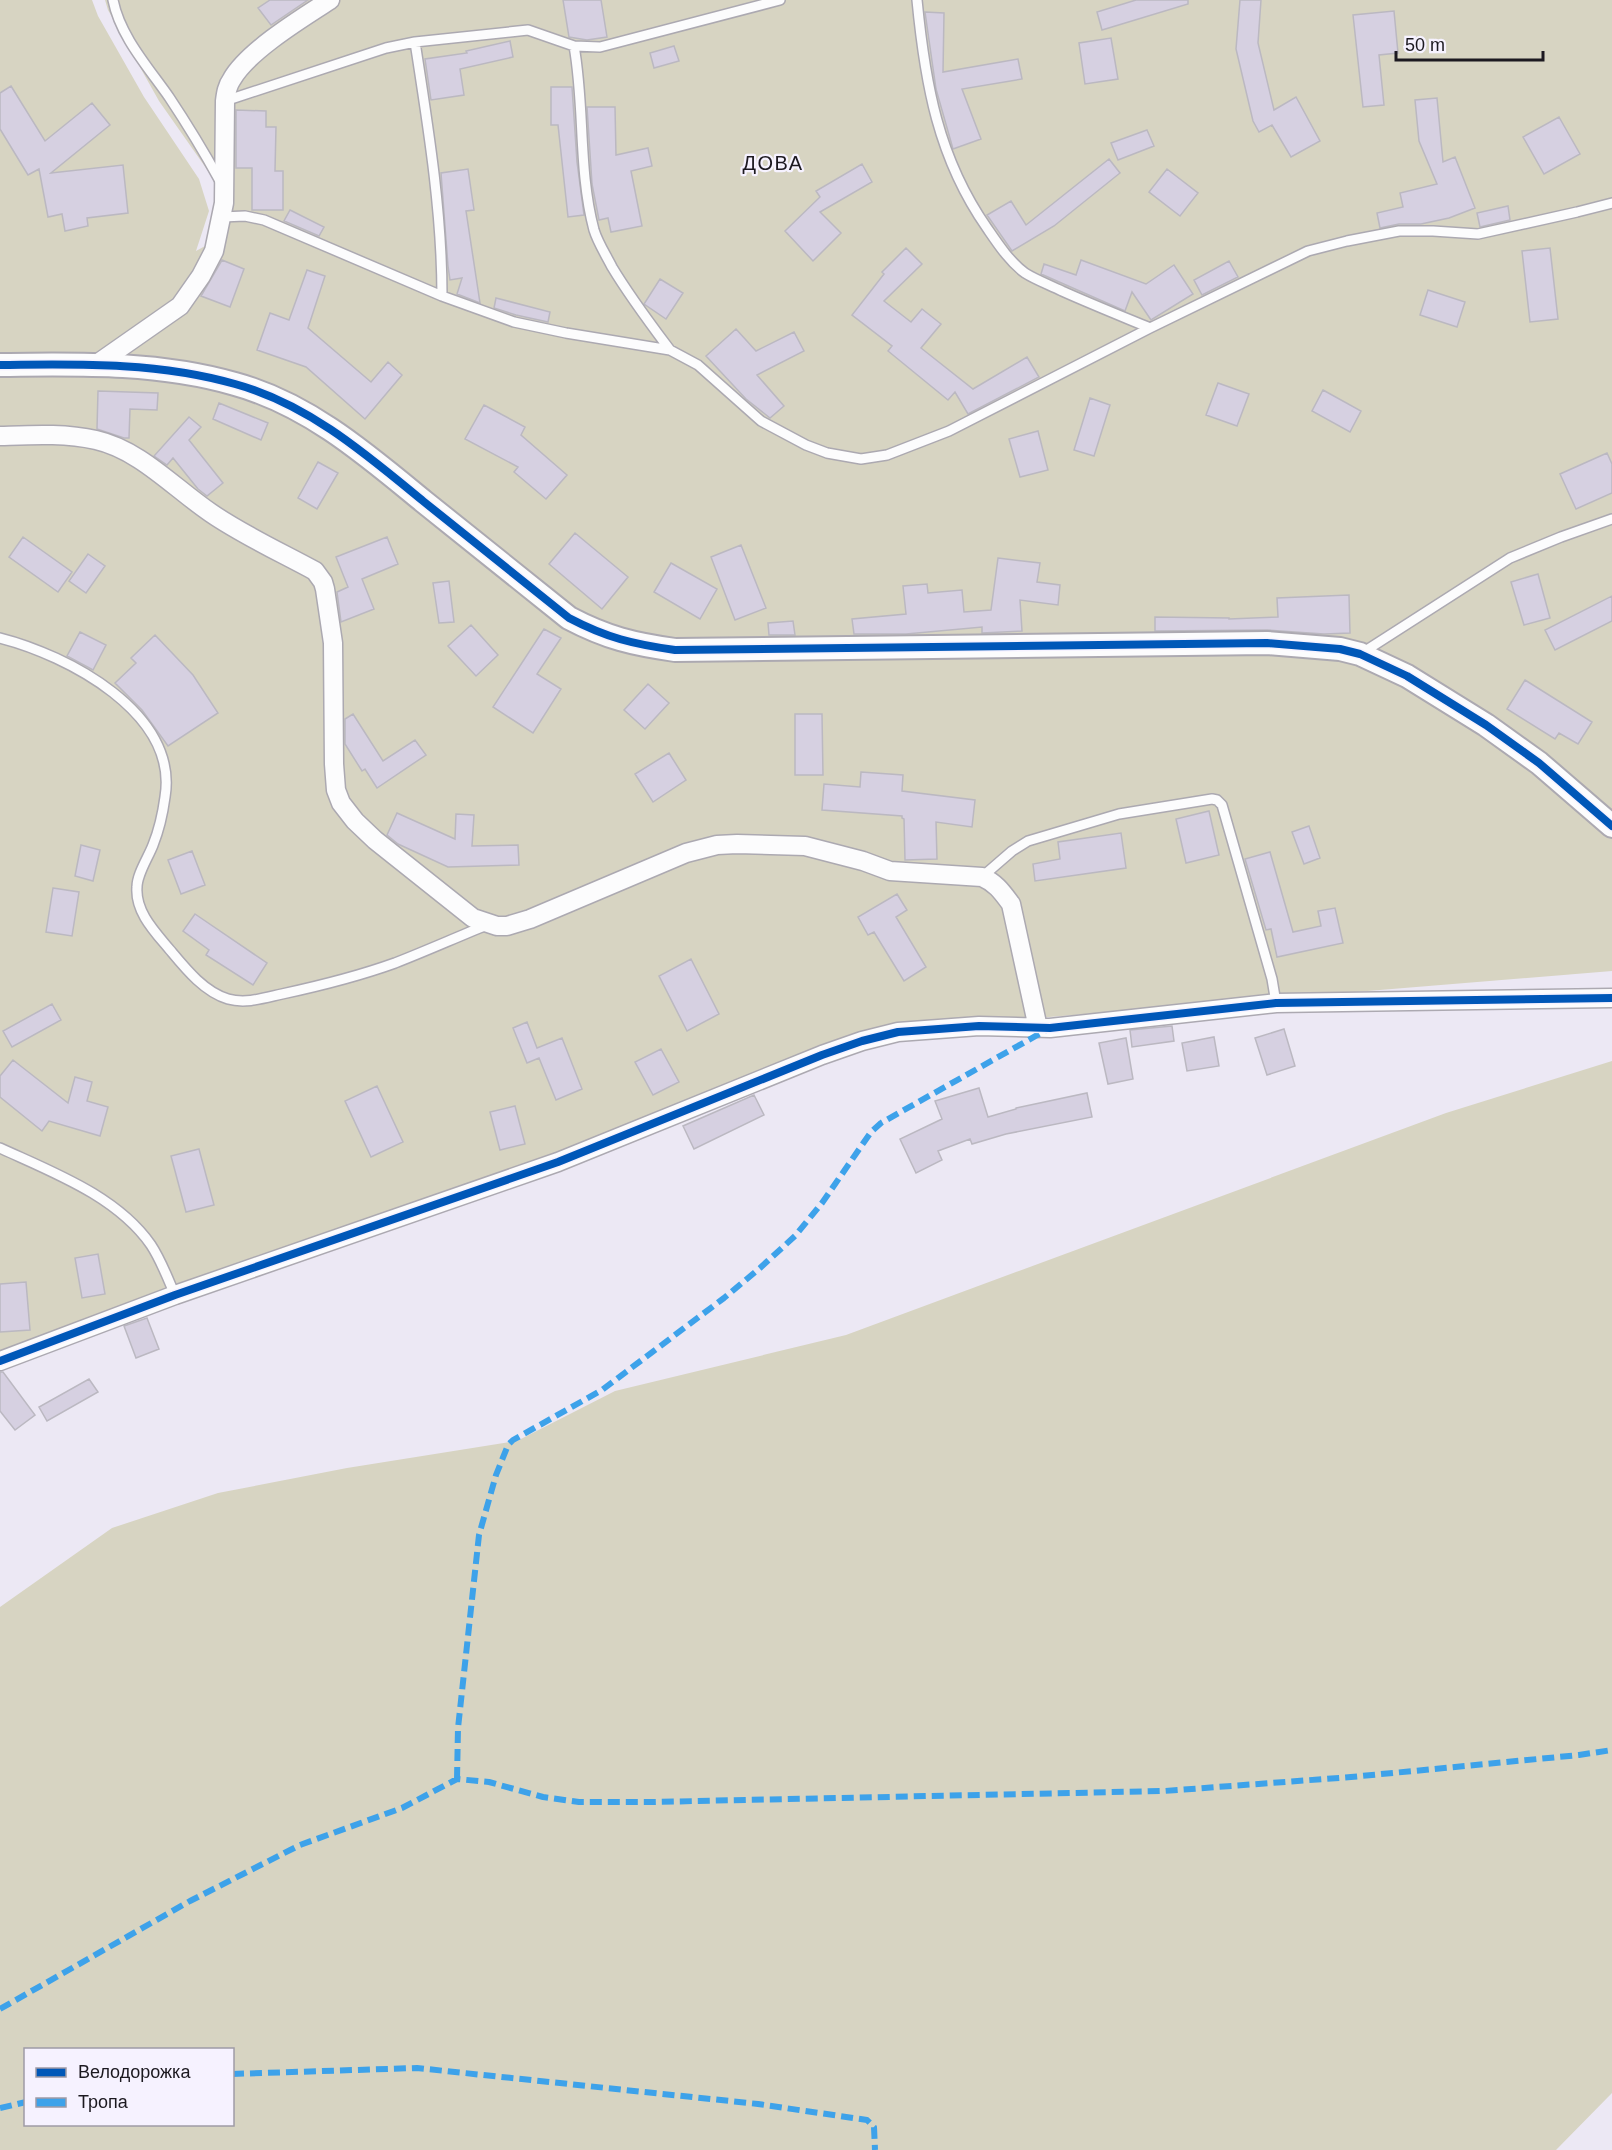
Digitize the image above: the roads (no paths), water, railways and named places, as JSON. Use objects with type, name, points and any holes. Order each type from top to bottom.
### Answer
[{"type":"street","points":[[97,364],[180,306],[201,276],[214,251],[222,217],[225,101],[227,87],[240,66],[296,22],[330,0]]},
{"type":"street","points":[[0,365],[97,364],[193,373],[237,384],[279,400],[314,418],[355,446],[569,618],[620,641],[675,650],[1267,644],[1340,649],[1360,654],[1407,676],[1486,725],[1539,763],[1612,826]]},
{"type":"street","points":[[0,436],[64,435],[97,440],[114,446],[153,469],[212,514],[315,571],[325,589],[333,643],[333,754],[338,797],[355,821],[375,840],[457,908],[473,918],[488,925],[507,926],[619,883],[686,853],[717,845],[805,846],[863,861],[890,871],[982,877],[992,881],[1000,888],[1011,904],[1038,1028]]},
{"type":"street","points":[[0,1361],[175,1295],[558,1162],[822,1055],[862,1041],[898,1032],[979,1026],[1050,1028],[1276,1003],[1612,998]]},
{"type":"lane","points":[[113,0],[115,12],[129,39],[198,141],[223,186]]},
{"type":"lane","points":[[225,101],[386,48],[415,42],[528,30],[574,46],[600,47],[780,0]]},
{"type":"lane","points":[[917,0],[921,49],[932,105],[947,154],[974,210],[1000,248],[1026,273],[1150,328]]},
{"type":"lane","points":[[415,42],[439,220],[442,296]]},
{"type":"lane","points":[[574,46],[581,107],[585,182],[595,232],[634,303],[670,350]]},
{"type":"lane","points":[[222,217],[245,216],[264,220],[442,296],[514,322],[670,350],[698,365],[761,421],[806,445],[827,453],[861,459],[887,455],[949,431],[1150,328],[1308,251],[1399,231],[1478,234],[1578,212],[1612,202]]},
{"type":"lane","points":[[1360,654],[1510,558],[1612,519]]},
{"type":"lane","points":[[0,638],[28,645],[92,678],[129,707],[151,730],[162,754],[167,780],[154,842],[136,886],[137,899],[149,925],[190,973],[226,998],[243,1002],[303,990],[394,963],[488,925]]},
{"type":"lane","points":[[982,877],[1012,851],[1028,841],[1119,814],[1217,800],[1225,815],[1272,979],[1276,1003]]},
{"type":"lane","points":[[0,1149],[86,1187],[126,1219],[142,1233],[152,1247],[175,1295]]},
{"type":"district","name":"ДОВА","points":[[773,163]]}]
